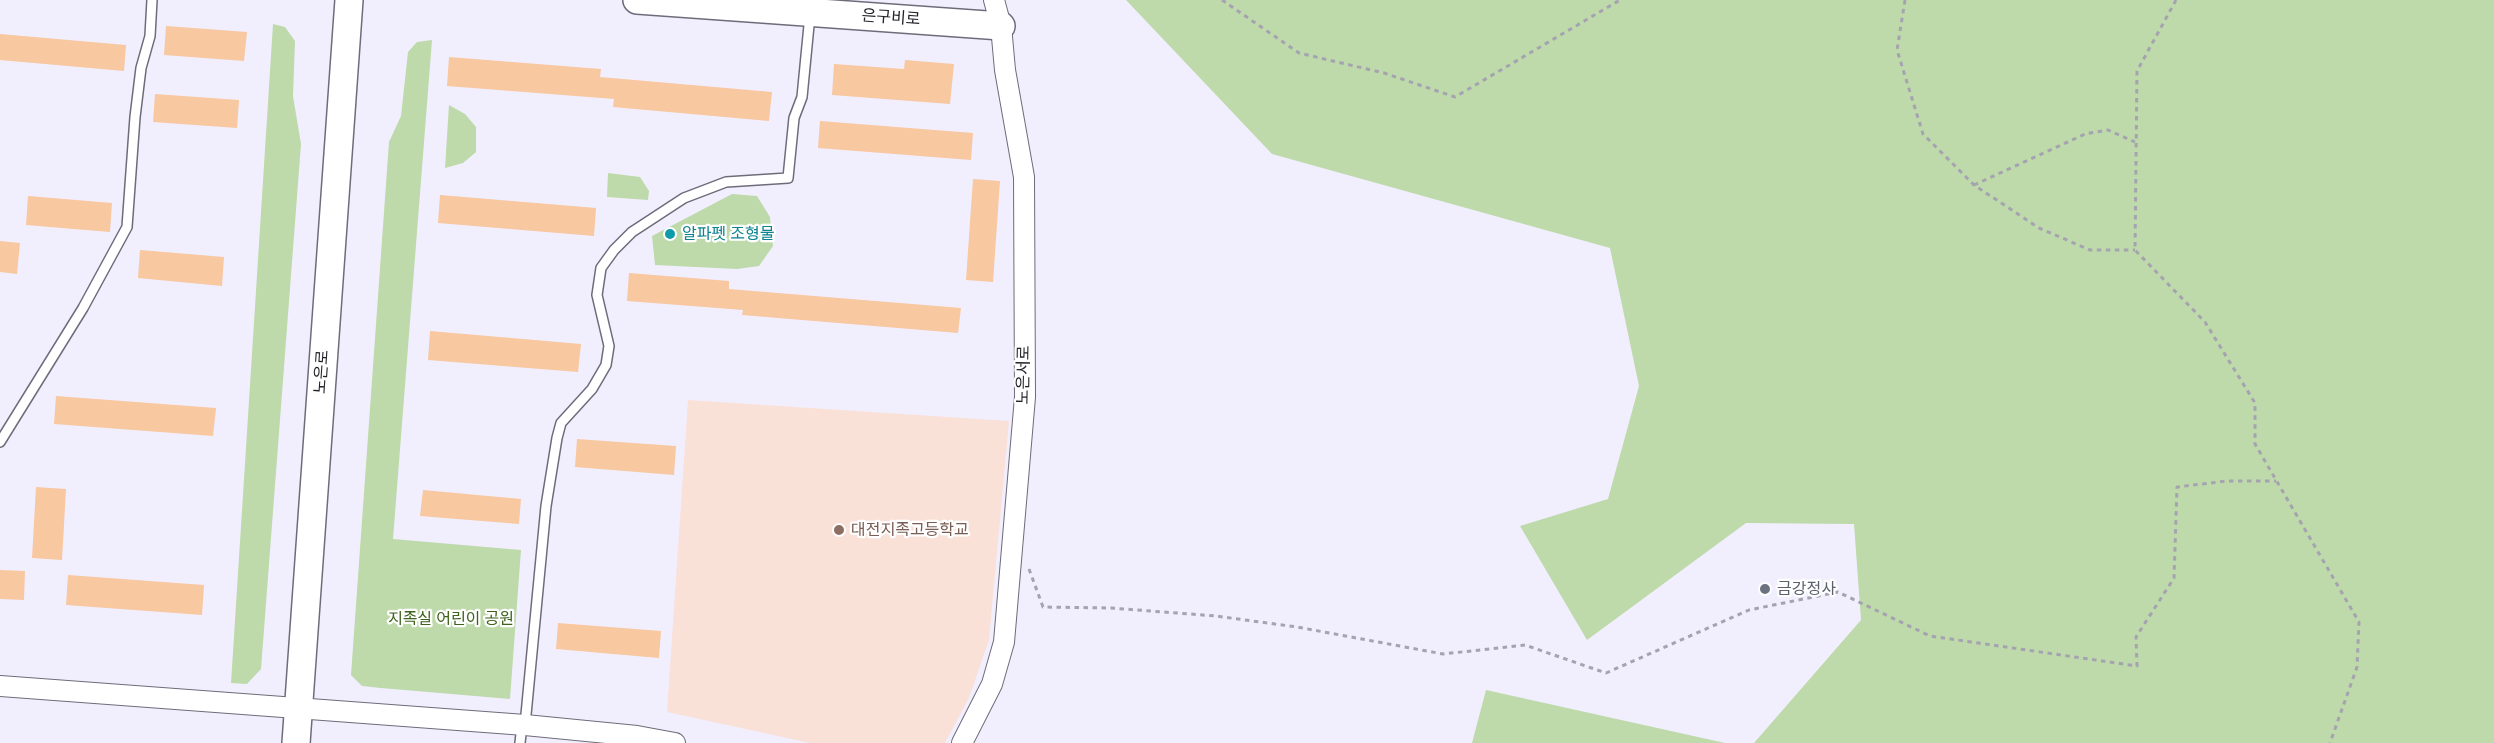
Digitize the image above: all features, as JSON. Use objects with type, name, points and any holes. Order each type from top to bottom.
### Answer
[{"type":"street","name":"노은로","points":[[296,743],[349,0]]},
{"type":"street","name":"은구비로","points":[[637,0],[1001,26]]},
{"type":"street","name":"노은서로","points":[[962,743],[992,684],[1004,642],[1025,398],[1024,177],[1005,70],[1001,26],[994,0]]},
{"type":"street","points":[[0,686],[298,706],[522,731],[637,736],[675,743]]},
{"type":"lane","points":[[0,442],[83,308],[127,227],[135,117],[141,68],[150,36],[152,0]]},
{"type":"lane","points":[[522,731],[546,506],[557,438],[561,423],[592,389],[606,365],[609,346],[597,295],[601,268],[614,250],[632,232],[684,198],[726,182],[788,178],[794,118],[802,98],[810,12]]},
{"type":"path","points":[[1222,0],[1299,53],[1384,73],[1455,97],[1620,0]]},
{"type":"path","points":[[1905,0],[1897,50],[1923,134],[1974,185],[2039,228],[2090,250],[2135,250]]},
{"type":"path","points":[[2176,0],[2137,71],[2135,250],[2205,322],[2249,393],[2255,403],[2255,444],[2359,622],[2357,668],[2330,743]]},
{"type":"path","points":[[1974,185],[2085,134],[2108,130],[2135,142]]},
{"type":"path","points":[[1028,565],[1044,607],[1111,608],[1216,616],[1296,627],[1443,654],[1525,645],[1606,673],[1749,610],[1838,592],[1930,636],[2137,666],[2136,638],[2174,578],[2177,488],[2227,481],[2276,481]]},
{"type":"shaded area","name":"대전지족고등학교","points":[[688,400],[1009,421],[989,640],[969,698],[945,743],[810,743],[667,712]]},
{"type":"green space","points":[[1126,0],[2494,0],[2494,743],[1754,743],[1861,620],[1854,524],[1746,523],[1587,640],[1520,526],[1608,499],[1639,386],[1610,248],[1272,154]]},
{"type":"green space","points":[[273,24],[285,27],[295,41],[293,96],[301,144],[261,669],[247,684],[231,683]]},
{"type":"green space","name":"지족실 어린이 공원","points":[[432,40],[393,539],[521,550],[510,699],[362,686],[351,675],[389,142],[401,116],[408,52],[417,42]]},
{"type":"green space","points":[[449,105],[465,114],[476,127],[476,152],[463,163],[445,168]]},
{"type":"green space","points":[[608,173],[640,177],[649,191],[648,200],[607,197]]},
{"type":"green space","points":[[732,194],[757,196],[770,217],[773,246],[759,266],[737,269],[655,265],[652,236]]},
{"type":"green space","points":[[1486,690],[1725,743],[1472,743]]},
{"type":"building","points":[[166,26],[247,32],[244,61],[164,55]]},
{"type":"building","points":[[0,34],[126,45],[124,71],[0,60]]},
{"type":"building","points":[[449,57],[601,69],[600,77],[772,92],[769,121],[613,107],[614,99],[447,86]]},
{"type":"building","points":[[905,60],[954,64],[950,104],[832,95],[834,64],[904,69]]},
{"type":"building","points":[[155,94],[239,100],[237,128],[153,122]]},
{"type":"building","points":[[820,121],[973,133],[971,160],[818,148]]},
{"type":"building","points":[[973,179],[1000,181],[993,282],[966,280]]},
{"type":"building","points":[[440,195],[596,208],[594,236],[438,223]]},
{"type":"building","points":[[28,196],[112,203],[110,232],[26,225]]},
{"type":"building","points":[[0,241],[20,243],[17,274],[0,272]]},
{"type":"building","points":[[140,250],[224,257],[222,286],[138,278]]},
{"type":"building","points":[[629,273],[729,281],[729,289],[961,308],[958,333],[742,315],[743,310],[627,301]]},
{"type":"building","points":[[430,331],[581,344],[578,372],[428,360]]},
{"type":"building","points":[[56,396],[216,408],[213,436],[54,424]]},
{"type":"building","points":[[577,439],[676,446],[674,475],[575,467]]},
{"type":"building","points":[[36,487],[66,489],[62,560],[32,558]]},
{"type":"building","points":[[423,490],[521,499],[519,524],[420,516]]},
{"type":"building","points":[[0,570],[25,571],[24,600],[0,599]]},
{"type":"building","points":[[68,575],[204,585],[202,615],[66,605]]},
{"type":"building","points":[[558,623],[661,631],[659,658],[556,649]]},
{"type":"place","name":"알파펫 조형물","points":[[670,234]]},
{"type":"place","name":"대전지족고등학교","points":[[839,530]]},
{"type":"place","name":"금강정사","points":[[1765,589]]}]
